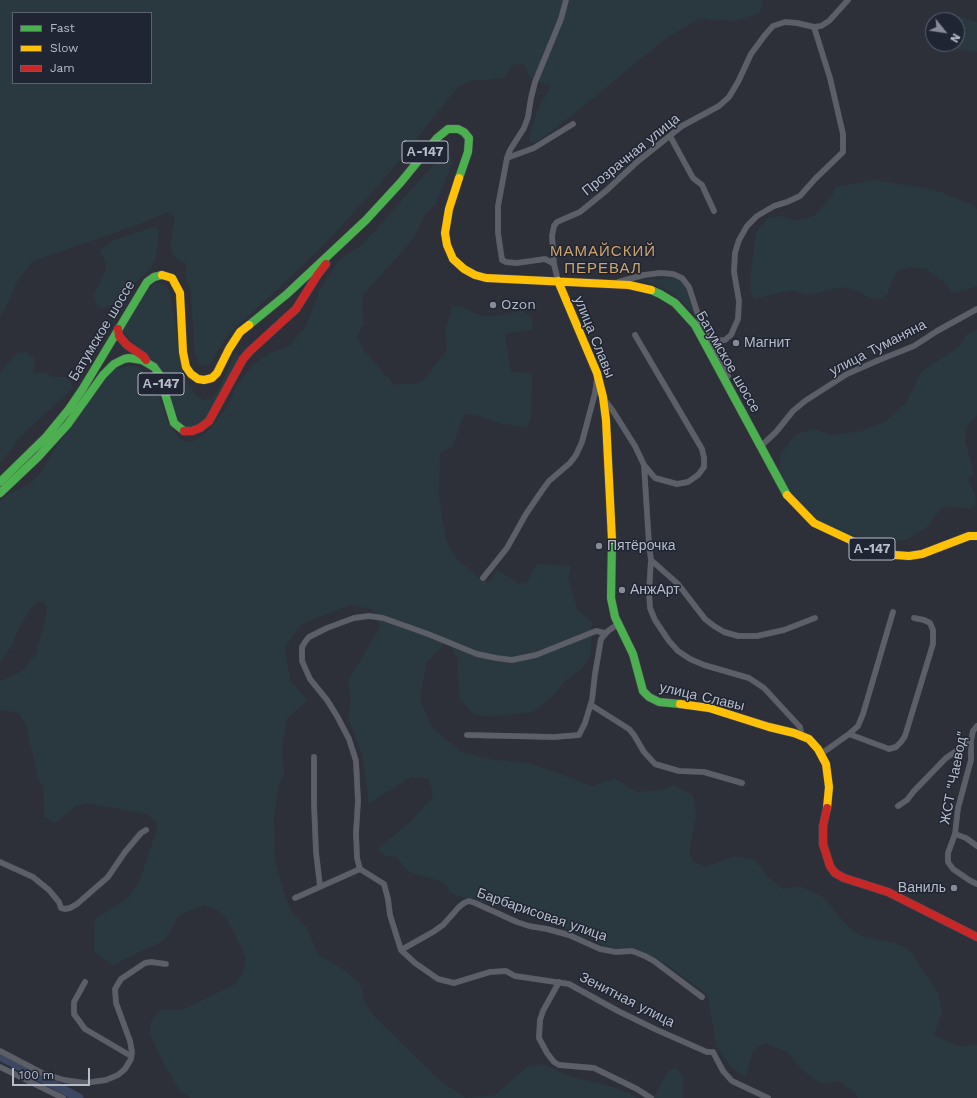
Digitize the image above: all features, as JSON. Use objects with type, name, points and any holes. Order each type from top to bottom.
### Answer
[{"type":"main road","name":"Батумское шоссе","points":[[0,482],[46,437],[69,409],[147,282],[154,277],[162,275],[172,278],[180,293],[183,352],[186,367],[194,377],[204,380],[212,378],[217,373],[229,349],[240,332],[271,308],[356,229],[401,182],[437,138],[448,129],[458,129],[464,132],[469,138],[468,152],[449,209],[445,233],[447,245],[453,259],[464,269],[486,278],[629,285],[645,288],[660,294],[675,303],[695,325],[781,487],[789,499],[814,523],[826,530],[863,546],[895,555],[909,556],[922,554],[969,536],[977,536]]},
{"type":"main road","name":"Батумское шоссе","points":[[0,493],[38,457],[68,424],[103,375],[114,364],[129,358],[148,362],[159,374],[166,403],[174,423],[179,428],[184,431],[192,431],[200,428],[209,421],[215,412],[243,359],[302,302],[318,274],[356,229]]},
{"type":"main road","name":"улица Славы","points":[[558,281],[598,373],[603,397],[606,420],[609,478],[613,610],[632,654],[643,691],[652,699],[664,703],[694,705],[709,708],[762,725],[794,732],[809,739],[818,749],[826,764],[829,787],[828,802],[823,826],[823,844],[830,866],[835,873],[844,878],[888,892],[977,937]]},
{"type":"main road","points":[[292,289],[297,289],[301,293],[302,302]]},
{"type":"main road","points":[[118,329],[119,336],[127,345],[143,356],[148,362]]},
{"type":"street","points":[[554,264],[545,259],[517,263],[502,260],[498,233],[498,206],[507,158],[513,144],[524,128],[528,117],[530,98],[535,82],[561,19],[566,0]]},
{"type":"street","points":[[711,341],[725,340],[731,335],[738,319],[739,301],[734,272],[735,253],[739,240],[748,226],[757,216],[774,206],[800,196],[843,152],[843,134],[830,78],[814,27],[821,26],[829,21],[848,0]]},
{"type":"street","name":"Прозрачная улица","points":[[558,281],[554,264],[552,236],[554,226],[558,222],[580,212],[607,190],[637,162],[682,126],[719,106],[729,97],[752,54],[773,26],[785,22],[814,27]]},
{"type":"street","points":[[507,158],[534,148],[574,124]]},
{"type":"street","points":[[670,136],[693,178],[702,185],[714,211]]},
{"type":"street","points":[[608,284],[644,275],[660,274],[674,274],[686,281],[701,324],[711,341],[735,391],[736,394],[734,396]]},
{"type":"street","name":"улица Туманяна","points":[[760,447],[776,432],[793,411],[847,374],[914,346],[977,309]]},
{"type":"street","points":[[603,397],[635,446],[644,465],[655,478],[677,484],[688,482],[698,475],[704,467],[702,449],[635,335]]},
{"type":"street","points":[[483,578],[507,548],[526,514],[541,492],[576,455],[582,442],[595,393],[598,373]]},
{"type":"street","points":[[644,465],[651,560],[649,591],[650,608],[655,620],[669,641],[678,651],[690,659],[710,668],[749,678],[764,688],[800,727],[802,737]]},
{"type":"street","points":[[651,560],[678,584],[705,619],[724,632],[738,636],[757,636],[784,630],[815,618]]},
{"type":"street","points":[[821,754],[858,726],[863,714],[893,612]]},
{"type":"street","points":[[401,950],[390,915],[384,884],[360,868],[356,833],[358,801],[356,761],[349,739],[337,716],[310,679],[302,661],[302,647],[309,637],[327,628],[354,618],[369,616],[383,618],[477,654],[512,660],[536,654],[596,631],[605,634]]},
{"type":"street","points":[[849,734],[889,749],[896,747],[905,736],[933,644],[933,630],[930,623],[914,618]]},
{"type":"street","points":[[467,735],[554,737],[579,735],[584,727],[591,705],[601,639],[618,624]]},
{"type":"street","points":[[591,705],[629,729],[634,734],[644,752],[655,764],[679,771],[704,772],[742,783]]},
{"type":"street","name":"ЖСТ \"Чаевод\"","points":[[955,834],[958,808],[971,760],[971,741],[973,731],[977,726]]},
{"type":"street","points":[[898,806],[907,800],[914,790],[946,758],[971,741]]},
{"type":"street","points":[[314,757],[315,844],[320,886]]},
{"type":"street","points":[[0,862],[33,877],[49,890],[59,902],[61,908],[70,908],[77,904],[108,877],[125,852],[146,830]]},
{"type":"street","points":[[977,846],[966,838],[955,834],[948,853],[948,862],[953,869],[977,884]]},
{"type":"street","points":[[295,898],[360,868]]},
{"type":"street","name":"Барбарисовая улица","points":[[401,950],[443,925],[459,907],[464,903],[469,902],[475,903],[529,926],[569,935],[600,949],[616,952],[632,951],[645,956],[702,997]]},
{"type":"street","name":"Зенитная улица","points":[[401,950],[415,963],[438,979],[454,983],[490,972],[506,971],[516,976],[569,984],[656,1030],[707,1052],[710,1051],[714,1053],[723,1071],[732,1081],[768,1098]]},
{"type":"street","points":[[0,1051],[42,1073],[64,1080],[85,1083],[106,1080],[118,1075],[125,1069],[132,1052],[130,1041],[116,1003],[115,989],[122,979],[145,963],[151,962],[166,964]]},
{"type":"street","points":[[84,982],[74,1002],[74,1014],[85,1029],[131,1056]]},
{"type":"street","points":[[559,982],[543,1011],[540,1020],[539,1038],[554,1062],[559,1065],[594,1068],[637,1089],[651,1098]]},
{"type":"street","points":[[0,1067],[64,1098]]},
{"type":"shaded area","points":[[0,0],[763,0],[760,13],[733,21],[700,18],[665,39],[576,112],[536,142],[530,142],[529,137],[538,108],[551,86],[529,77],[524,64],[512,65],[504,78],[470,81],[457,88],[385,178],[321,248],[226,337],[212,361],[206,366],[199,364],[194,350],[191,291],[185,275],[186,264],[173,256],[170,245],[175,217],[167,212],[145,222],[33,261],[18,280],[5,309],[0,316]]},
{"type":"shaded area","points":[[965,19],[977,22],[977,52],[965,50]]},
{"type":"shaded area","points":[[444,153],[450,155],[452,163],[435,205],[426,213],[413,239],[363,295],[362,309],[364,323],[357,338],[364,350],[394,385],[409,383],[415,384],[422,382],[447,350],[445,331],[452,306],[460,306],[481,316],[498,316],[522,311],[532,318],[533,329],[505,334],[511,372],[532,373],[531,417],[528,427],[503,424],[476,415],[464,414],[453,446],[440,453],[439,496],[443,525],[447,543],[458,560],[483,581],[491,580],[498,570],[520,584],[521,582],[526,584],[537,564],[571,566],[568,578],[578,611],[592,622],[591,654],[582,669],[566,680],[552,697],[533,712],[517,714],[484,716],[472,713],[459,697],[457,658],[448,640],[426,663],[420,700],[433,728],[461,752],[496,760],[530,763],[592,786],[615,779],[637,792],[661,790],[673,785],[693,795],[696,816],[689,851],[693,861],[705,867],[735,856],[755,860],[769,878],[783,889],[800,886],[823,897],[846,924],[860,936],[895,943],[909,950],[938,993],[942,1012],[934,1035],[958,1046],[977,1045],[977,1098],[858,1098],[856,1093],[839,1082],[820,1083],[802,1070],[789,1053],[765,1043],[753,1050],[745,1077],[732,1068],[716,1046],[708,995],[662,961],[607,946],[545,920],[450,893],[446,885],[437,880],[409,872],[396,857],[386,856],[378,849],[411,821],[433,797],[429,779],[411,777],[369,803],[362,755],[348,719],[351,700],[348,681],[380,627],[372,609],[350,605],[302,624],[285,647],[290,680],[307,700],[287,719],[282,746],[284,775],[279,783],[274,816],[275,861],[284,893],[292,912],[307,928],[319,956],[340,967],[360,983],[365,1003],[375,1017],[439,1080],[466,1098],[191,1098],[179,1089],[165,1066],[150,1034],[151,1021],[160,1010],[184,1009],[234,985],[244,971],[246,958],[227,919],[218,910],[203,905],[179,915],[164,941],[113,965],[94,952],[95,919],[129,897],[140,879],[156,832],[157,823],[147,814],[86,803],[76,806],[55,823],[44,816],[43,788],[38,777],[26,725],[19,713],[3,710],[0,711],[0,681],[22,671],[36,654],[47,611],[46,605],[42,602],[37,602],[32,607],[20,626],[12,645],[0,663],[0,501],[9,494],[30,484],[42,471],[53,451],[110,374],[116,369],[128,366],[138,367],[151,377],[158,392],[167,421],[180,439],[186,442],[194,441],[209,430],[227,407],[236,386],[252,366],[270,353],[289,346],[306,326],[320,289],[339,260],[363,244]]},
{"type":"shaded area","points":[[876,180],[938,191],[975,206],[977,210],[977,286],[967,290],[952,292],[944,282],[926,269],[909,267],[897,271],[890,285],[888,294],[880,299],[870,298],[857,290],[842,287],[809,295],[792,290],[754,299],[751,291],[751,272],[756,232],[768,218],[781,216],[795,221],[814,216],[832,196],[836,187]]},
{"type":"shaded area","points":[[154,227],[159,230],[156,257],[152,267],[116,302],[108,307],[101,308],[96,303],[94,295],[105,272],[106,263],[100,251],[112,241]]},
{"type":"shaded area","points":[[671,278],[680,279],[684,284],[698,322],[688,307],[673,293],[654,284],[636,280]]},
{"type":"shaded area","points":[[156,283],[162,283],[168,288],[171,295],[183,373],[196,396],[203,400],[211,399],[217,392],[234,354],[236,353],[240,356],[210,415],[196,427],[184,427],[178,423],[156,365],[146,353],[125,335],[123,330],[149,288]]},
{"type":"shaded area","points":[[977,329],[977,415],[967,426],[965,439],[973,470],[973,474],[968,480],[975,494],[975,506],[971,509],[947,506],[940,510],[927,527],[906,540],[880,542],[847,534],[818,520],[794,500],[778,474],[781,454],[795,435],[813,429],[832,435],[862,431],[886,421],[906,403],[922,371],[958,348],[966,335]]},
{"type":"shaded area","points":[[26,352],[33,357],[35,364],[32,373],[47,373],[51,377],[65,377],[71,382],[72,389],[21,436],[0,464],[0,372],[17,353]]},
{"type":"shaded area","points":[[543,1064],[569,1076],[616,1088],[638,1098],[466,1098],[495,1095],[527,1067]]},
{"type":"shaded area","points":[[677,1068],[683,1078],[683,1098],[653,1098],[668,1071]]},
{"type":"waterway","points":[[0,1056],[79,1098]]},
{"type":"traffic: fast","points":[[249,325],[287,294],[366,220],[401,182],[437,138],[448,129],[458,129],[464,132],[469,138],[468,152],[459,178]]},
{"type":"traffic: fast","points":[[0,482],[46,437],[69,409],[147,282],[154,277],[162,275]]},
{"type":"traffic: fast","points":[[651,290],[675,303],[695,325],[787,495]]},
{"type":"traffic: fast","points":[[0,493],[38,457],[68,424],[103,375],[114,364],[124,359],[129,358],[142,360],[154,367],[159,374],[174,423],[184,431]]},
{"type":"traffic: fast","points":[[612,540],[611,598],[615,617],[633,654],[643,691],[649,697],[659,702],[680,704]]},
{"type":"traffic: slow","points":[[459,178],[449,209],[445,233],[447,245],[453,259],[464,269],[475,275],[486,278],[629,285],[651,290]]},
{"type":"traffic: slow","points":[[162,275],[172,278],[180,293],[183,352],[186,367],[191,374],[198,379],[204,380],[212,378],[217,373],[229,349],[240,332],[249,325]]},
{"type":"traffic: slow","points":[[558,281],[597,373],[603,397],[606,420],[612,540]]},
{"type":"traffic: slow","points":[[787,495],[814,523],[863,546],[895,555],[909,556],[922,554],[969,536],[977,536]]},
{"type":"traffic: slow","points":[[680,704],[709,708],[769,727],[794,733],[809,739],[818,749],[826,764],[829,787],[827,808]]},
{"type":"traffic: jam","points":[[184,431],[192,431],[200,428],[209,421],[243,359],[296,309],[326,264]]},
{"type":"traffic: jam","points":[[118,329],[119,336],[127,345],[143,356],[146,360]]},
{"type":"traffic: jam","points":[[827,808],[823,826],[823,844],[830,866],[835,873],[844,878],[888,892],[977,937]]},
{"type":"place","name":"Ozon","points":[[493,305]]},
{"type":"place","name":"Магнит","points":[[736,343]]},
{"type":"place","name":"Пятёрочка","points":[[599,546]]},
{"type":"place","name":"АнжАрт","points":[[622,590]]},
{"type":"place","name":"Ваниль","points":[[954,888]]},
{"type":"district","name":"МАМАЙСКИЙ ПЕРЕВАЛ","points":[[603,260]]}]
